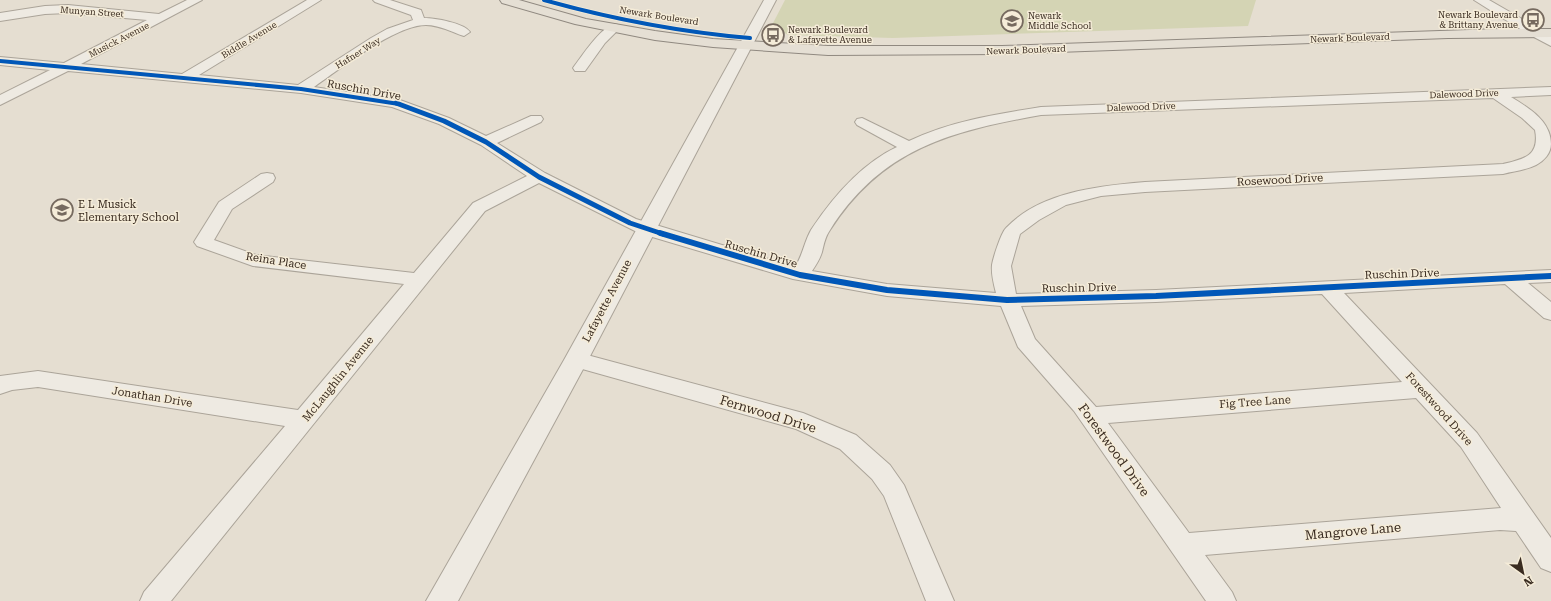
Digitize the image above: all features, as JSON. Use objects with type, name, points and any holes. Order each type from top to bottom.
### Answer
[{"type":"main road","name":"Newark Boulevard","points":[[506,0],[596,25],[686,40],[748,42],[916,44],[1551,24]]},
{"type":"main road","name":"Newark Boulevard","points":[[544,0],[581,11],[629,21],[815,52],[896,53],[1551,33]]},
{"type":"street","name":"Musick Avenue","points":[[0,101],[196,0]]},
{"type":"street","name":"Biddle Avenue","points":[[183,79],[315,0]]},
{"type":"street","points":[[379,0],[417,13],[419,22],[430,22],[451,26],[464,32]]},
{"type":"street","name":"Lafayette Avenue","points":[[442,601],[576,360],[770,0]]},
{"type":"street","points":[[1480,0],[1551,42]]},
{"type":"street","name":"Munyan Street","points":[[0,17],[45,10],[68,9],[161,18]]},
{"type":"street","name":"Hafner Way","points":[[301,89],[380,38],[398,29],[419,22]]},
{"type":"street","points":[[580,68],[601,40],[614,28]]},
{"type":"street","name":"Ruschin Drive","points":[[0,62],[301,89],[395,103],[444,121],[486,142],[539,176],[630,223],[800,275],[887,290],[1007,300],[1156,296],[1551,276]]},
{"type":"street","name":"Dalewood Drive","points":[[800,275],[812,254],[817,237],[839,203],[868,172],[887,158],[909,147],[930,137],[962,126],[1041,111],[1551,91]]},
{"type":"street","name":"Rosewood Drive","points":[[1007,300],[1001,266],[1012,232],[1033,216],[1060,201],[1101,191],[1145,187],[1503,169],[1525,164],[1538,156],[1544,144],[1543,130],[1526,114],[1496,93]]},
{"type":"street","points":[[486,142],[536,119]]},
{"type":"street","points":[[862,122],[909,147]]},
{"type":"street","name":"McLaughlin Avenue","points":[[154,601],[479,207],[539,176]]},
{"type":"street","name":"Reina Place","points":[[267,178],[225,206],[203,242],[253,260],[419,280]]},
{"type":"street","points":[[1511,279],[1551,313]]},
{"type":"street","name":"Forestwood Drive","points":[[1327,287],[1469,440],[1551,560]]},
{"type":"street","name":"Forestwood Drive","points":[[1007,300],[1014,312],[1025,342],[1090,416],[1222,601]]},
{"type":"street","name":"Fernwood Drive","points":[[576,360],[803,422],[848,442],[881,472],[895,492],[940,601]]},
{"type":"street","name":"Jonathan Drive","points":[[0,386],[8,382],[38,379],[304,420]]},
{"type":"street","name":"Fig Tree Lane","points":[[1090,416],[1421,389]]},
{"type":"street","name":"Mangrove Lane","points":[[1182,545],[1500,518],[1524,520]]},
{"type":"green space","name":"Newark Middle School","points":[[785,0],[1256,0],[1248,26],[893,38],[788,35],[772,25]]},
{"type":"cycle path","points":[[544,0],[620,19],[671,29],[750,38]]},
{"type":"cycle path","points":[[0,61],[301,89],[395,103],[444,121],[486,142],[539,177],[630,223],[645,229],[800,275],[887,290],[1007,300],[1028,300],[1156,296],[1551,276]]},
{"type":"place","name":"Newark Boulevard & Brittany Avenue","points":[[1533,20]]},
{"type":"place","name":"Newark Middle School","points":[[1012,21]]},
{"type":"place","name":"Newark Boulevard & Lafayette Avenue","points":[[773,35]]},
{"type":"place","name":"E L Musick Elementary School","points":[[62,210]]}]
